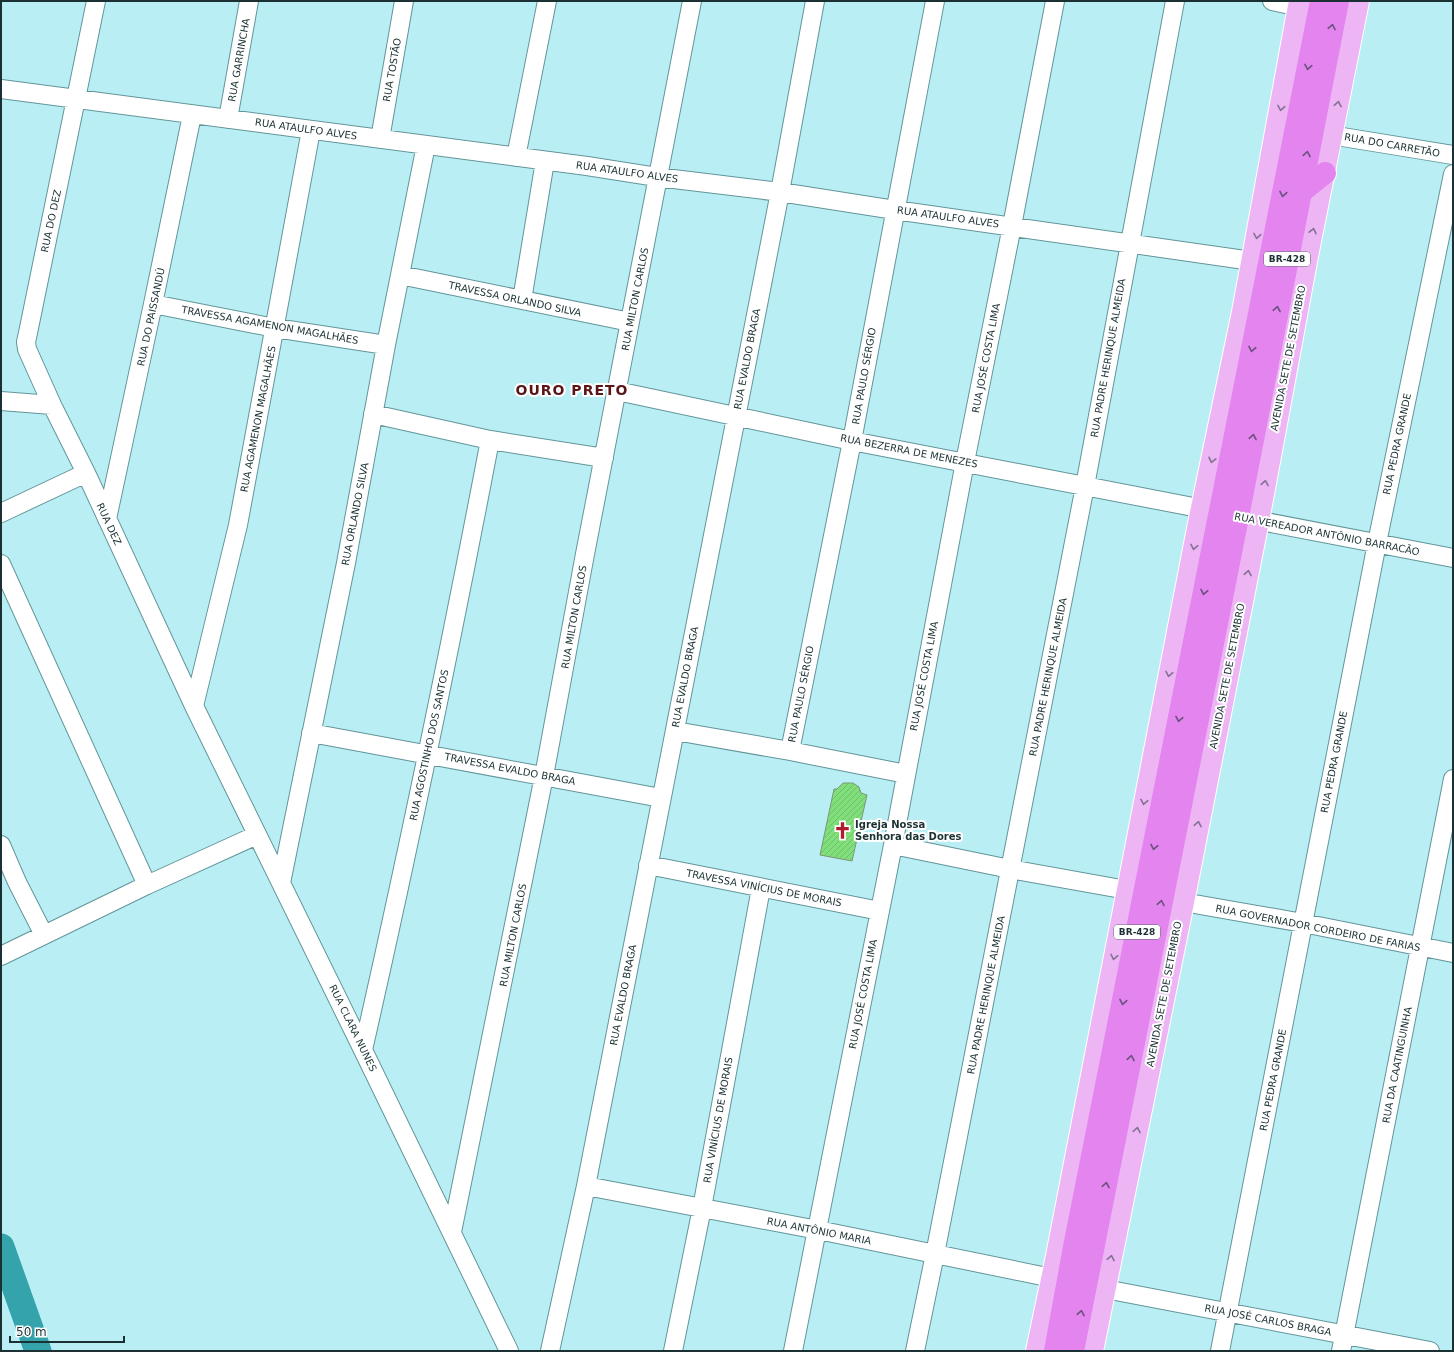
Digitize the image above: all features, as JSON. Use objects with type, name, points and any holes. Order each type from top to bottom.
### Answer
[{"type":"highway","name":"AVENIDA SETE DE SETEMBRO","points":[[1073,1351],[1229,515],[1246,382],[1321,1]]},
{"type":"highway","name":"AVENIDA SETE DE SETEMBRO","points":[[1055,1351],[1076,1240],[1229,515],[1300,193],[1322,134],[1338,1]]},
{"type":"highway","points":[[1300,193],[1325,173]]},
{"type":"highway","points":[[1224,404],[1246,382]]},
{"type":"main road","name":"AVENIDA SETE DE SETEMBRO","points":[[1037,1351],[1127,890],[1229,515],[1307,256],[1325,173],[1322,134],[1358,1]]},
{"type":"main road","name":"AVENIDA SETE DE SETEMBRO","points":[[1092,1351],[1183,902],[1229,515],[1224,404],[1300,4]]},
{"type":"street","points":[[77,99],[96,1]]},
{"type":"street","name":"RUA GARRINCHA","points":[[228,119],[249,1]]},
{"type":"street","name":"RUA TOSTÃO","points":[[380,139],[404,1]]},
{"type":"street","points":[[516,157],[547,1]]},
{"type":"street","name":"RUA MILTON CARLOS","points":[[452,1232],[544,776],[657,177],[692,1]]},
{"type":"street","name":"RUA EVALDO BRAGA","points":[[550,1351],[586,1186],[780,192],[815,1]]},
{"type":"street","name":"RUA PAULO SÉRGIO","points":[[790,751],[852,441],[935,1]]},
{"type":"street","name":"RUA JOSÉ COSTA LIMA","points":[[793,1351],[893,845],[964,462],[1012,226],[1055,1]]},
{"type":"street","name":"RUA PADRE HERINQUE ALMEIDA","points":[[915,1351],[1085,486],[1174,1]]},
{"type":"street","points":[[1272,1],[1300,4]]},
{"type":"street","name":"RUA ATAULFO ALVES","points":[[1,89],[657,177],[780,192],[1129,244],[1252,260]]},
{"type":"street","name":"RUA DO DEZ","points":[[26,342],[77,99]]},
{"type":"street","name":"RUA DO PAISSANDÚ","points":[[107,519],[154,304],[192,114]]},
{"type":"street","name":"RUA AGAMENON MAGALHÃES","points":[[194,706],[238,525],[311,130]]},
{"type":"street","name":"RUA DO CARRETÃO","points":[[1322,134],[1453,155]]},
{"type":"street","name":"RUA ORLANDO SILVA","points":[[282,884],[346,563],[386,345],[426,145]]},
{"type":"street","points":[[522,300],[545,161]]},
{"type":"street","name":"RUA PEDRA GRANDE","points":[[1220,1351],[1377,543],[1453,174]]},
{"type":"street","name":"TRAVESSA ORLANDO SILVA","points":[[400,275],[630,322]]},
{"type":"street","name":"TRAVESSA AGAMENON MAGALHÃES","points":[[154,304],[275,328],[386,345]]},
{"type":"street","name":"RUA DEZ","points":[[26,342],[27,349],[52,405],[86,473],[194,706]]},
{"type":"street","name":"RUA BEZERRA DE MENEZES","points":[[617,391],[852,441],[1229,515]]},
{"type":"street","points":[[1,401],[52,405]]},
{"type":"street","points":[[373,414],[490,440],[604,458]]},
{"type":"street","name":"RUA AGOSTINHO DOS SANTOS","points":[[364,1050],[428,754],[490,440]]},
{"type":"street","points":[[1,513],[86,473]]},
{"type":"street","name":"RUA VEREADOR ANTÔNIO BARRACÃO","points":[[1229,515],[1453,558]]},
{"type":"street","points":[[1,564],[147,885]]},
{"type":"street","name":"RUA CLARA NUNES","points":[[194,706],[364,1050],[509,1351]]},
{"type":"street","points":[[674,731],[790,751],[906,774]]},
{"type":"street","name":"TRAVESSA EVALDO BRAGA","points":[[311,733],[661,798]]},
{"type":"street","name":"RUA DA CAATINGUINHA","points":[[1343,1343],[1453,779]]},
{"type":"street","points":[[1,956],[147,885],[258,835]]},
{"type":"street","points":[[1,845],[17,882],[44,935]]},
{"type":"street","points":[[893,845],[1010,869],[1127,890]]},
{"type":"street","name":"TRAVESSA VINÍCIUS DE MORAIS","points":[[648,865],[880,911]]},
{"type":"street","name":"RUA VINÍCIUS DE MORAIS","points":[[673,1351],[702,1208],[761,888]]},
{"type":"street","name":"RUA GOVERNADOR CORDEIRO DE FARIAS","points":[[1183,902],[1303,923],[1453,953]]},
{"type":"street","name":"RUA ANTÔNIO MARIA","points":[[586,1186],[818,1230],[1052,1278]]},
{"type":"street","name":"RUA JOSÉ CARLOS BRAGA","points":[[1105,1289],[1228,1312],[1343,1343],[1430,1351]]},
{"type":"building","name":"Igreja Nossa Senhora das Dores","points":[[843,783],[853,783],[859,787],[861,793],[867,795],[852,861],[820,855],[834,789],[837,789]]},
{"type":"waterway","points":[[1,1247],[38,1351]]},
{"type":"place","name":"Igreja Nossa Senhora das Dores","points":[[842,830]]},
{"type":"district","name":"OURO PRETO","points":[[572,390]]}]
